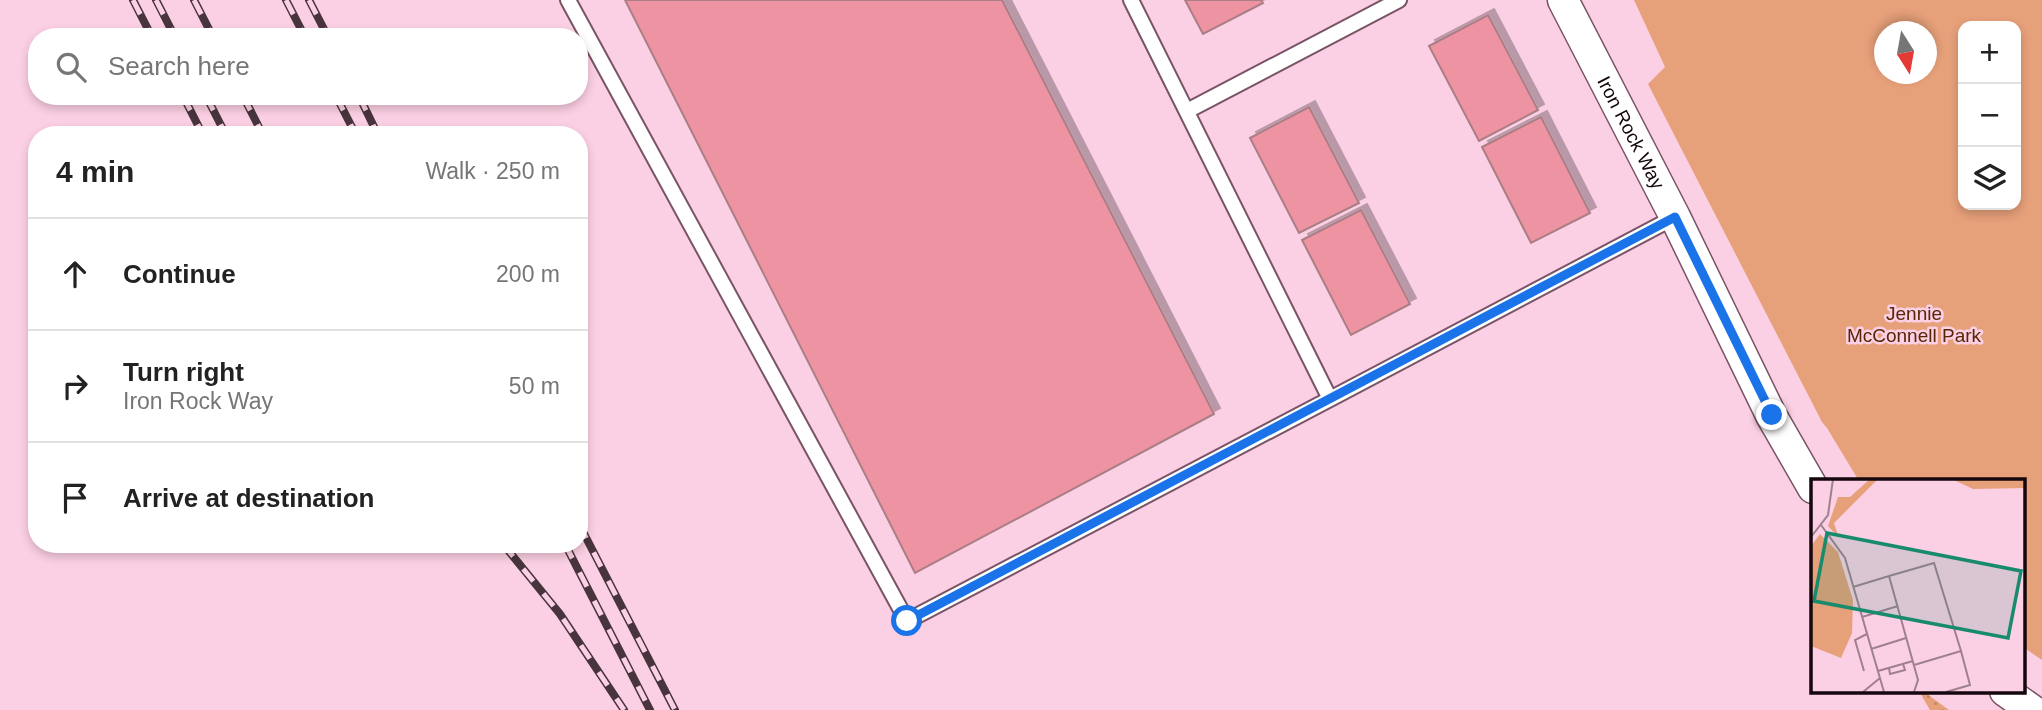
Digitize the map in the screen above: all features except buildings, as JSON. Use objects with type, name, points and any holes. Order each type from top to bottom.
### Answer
[{"type":"street","name":"Iron Rock Way","points":[[1563,0],[1675,217],[1772,415],[1811,484]]},
{"type":"street","points":[[2006,692],[2032,710]]},
{"type":"lane","points":[[568,0],[583,28]]},
{"type":"lane","points":[[1131,0],[1330,399]]},
{"type":"lane","points":[[1187,111],[1399,0]]},
{"type":"lane","points":[[588,37],[907,621],[1675,217]]},
{"type":"green space","name":"Jennie McConnell Park","points":[[1634,0],[2042,0],[2042,660],[2024,648],[2024,479],[1858,479],[1822,422],[1648,84],[1665,67]]},
{"type":"green space","points":[[1920,692],[1924,692],[1949,710],[1930,710]]},
{"type":"railway","points":[[133,0],[147,28]]},
{"type":"railway","points":[[156,0],[170,28]]},
{"type":"railway","points":[[194,0],[208,28]]},
{"type":"railway","points":[[286,0],[300,28]]},
{"type":"railway","points":[[309,0],[323,28]]},
{"type":"railway","points":[[188,105],[198,126]]},
{"type":"railway","points":[[211,105],[221,126]]},
{"type":"railway","points":[[248,105],[258,126]]},
{"type":"railway","points":[[341,105],[351,126]]},
{"type":"railway","points":[[363,105],[374,126]]},
{"type":"railway","points":[[588,541],[675,710]]},
{"type":"railway","points":[[510,553],[560,614],[624,710]]},
{"type":"railway","points":[[570,553],[650,710]]},
{"type":"route","points":[[907,621],[1675,217],[1772,415]]}]
